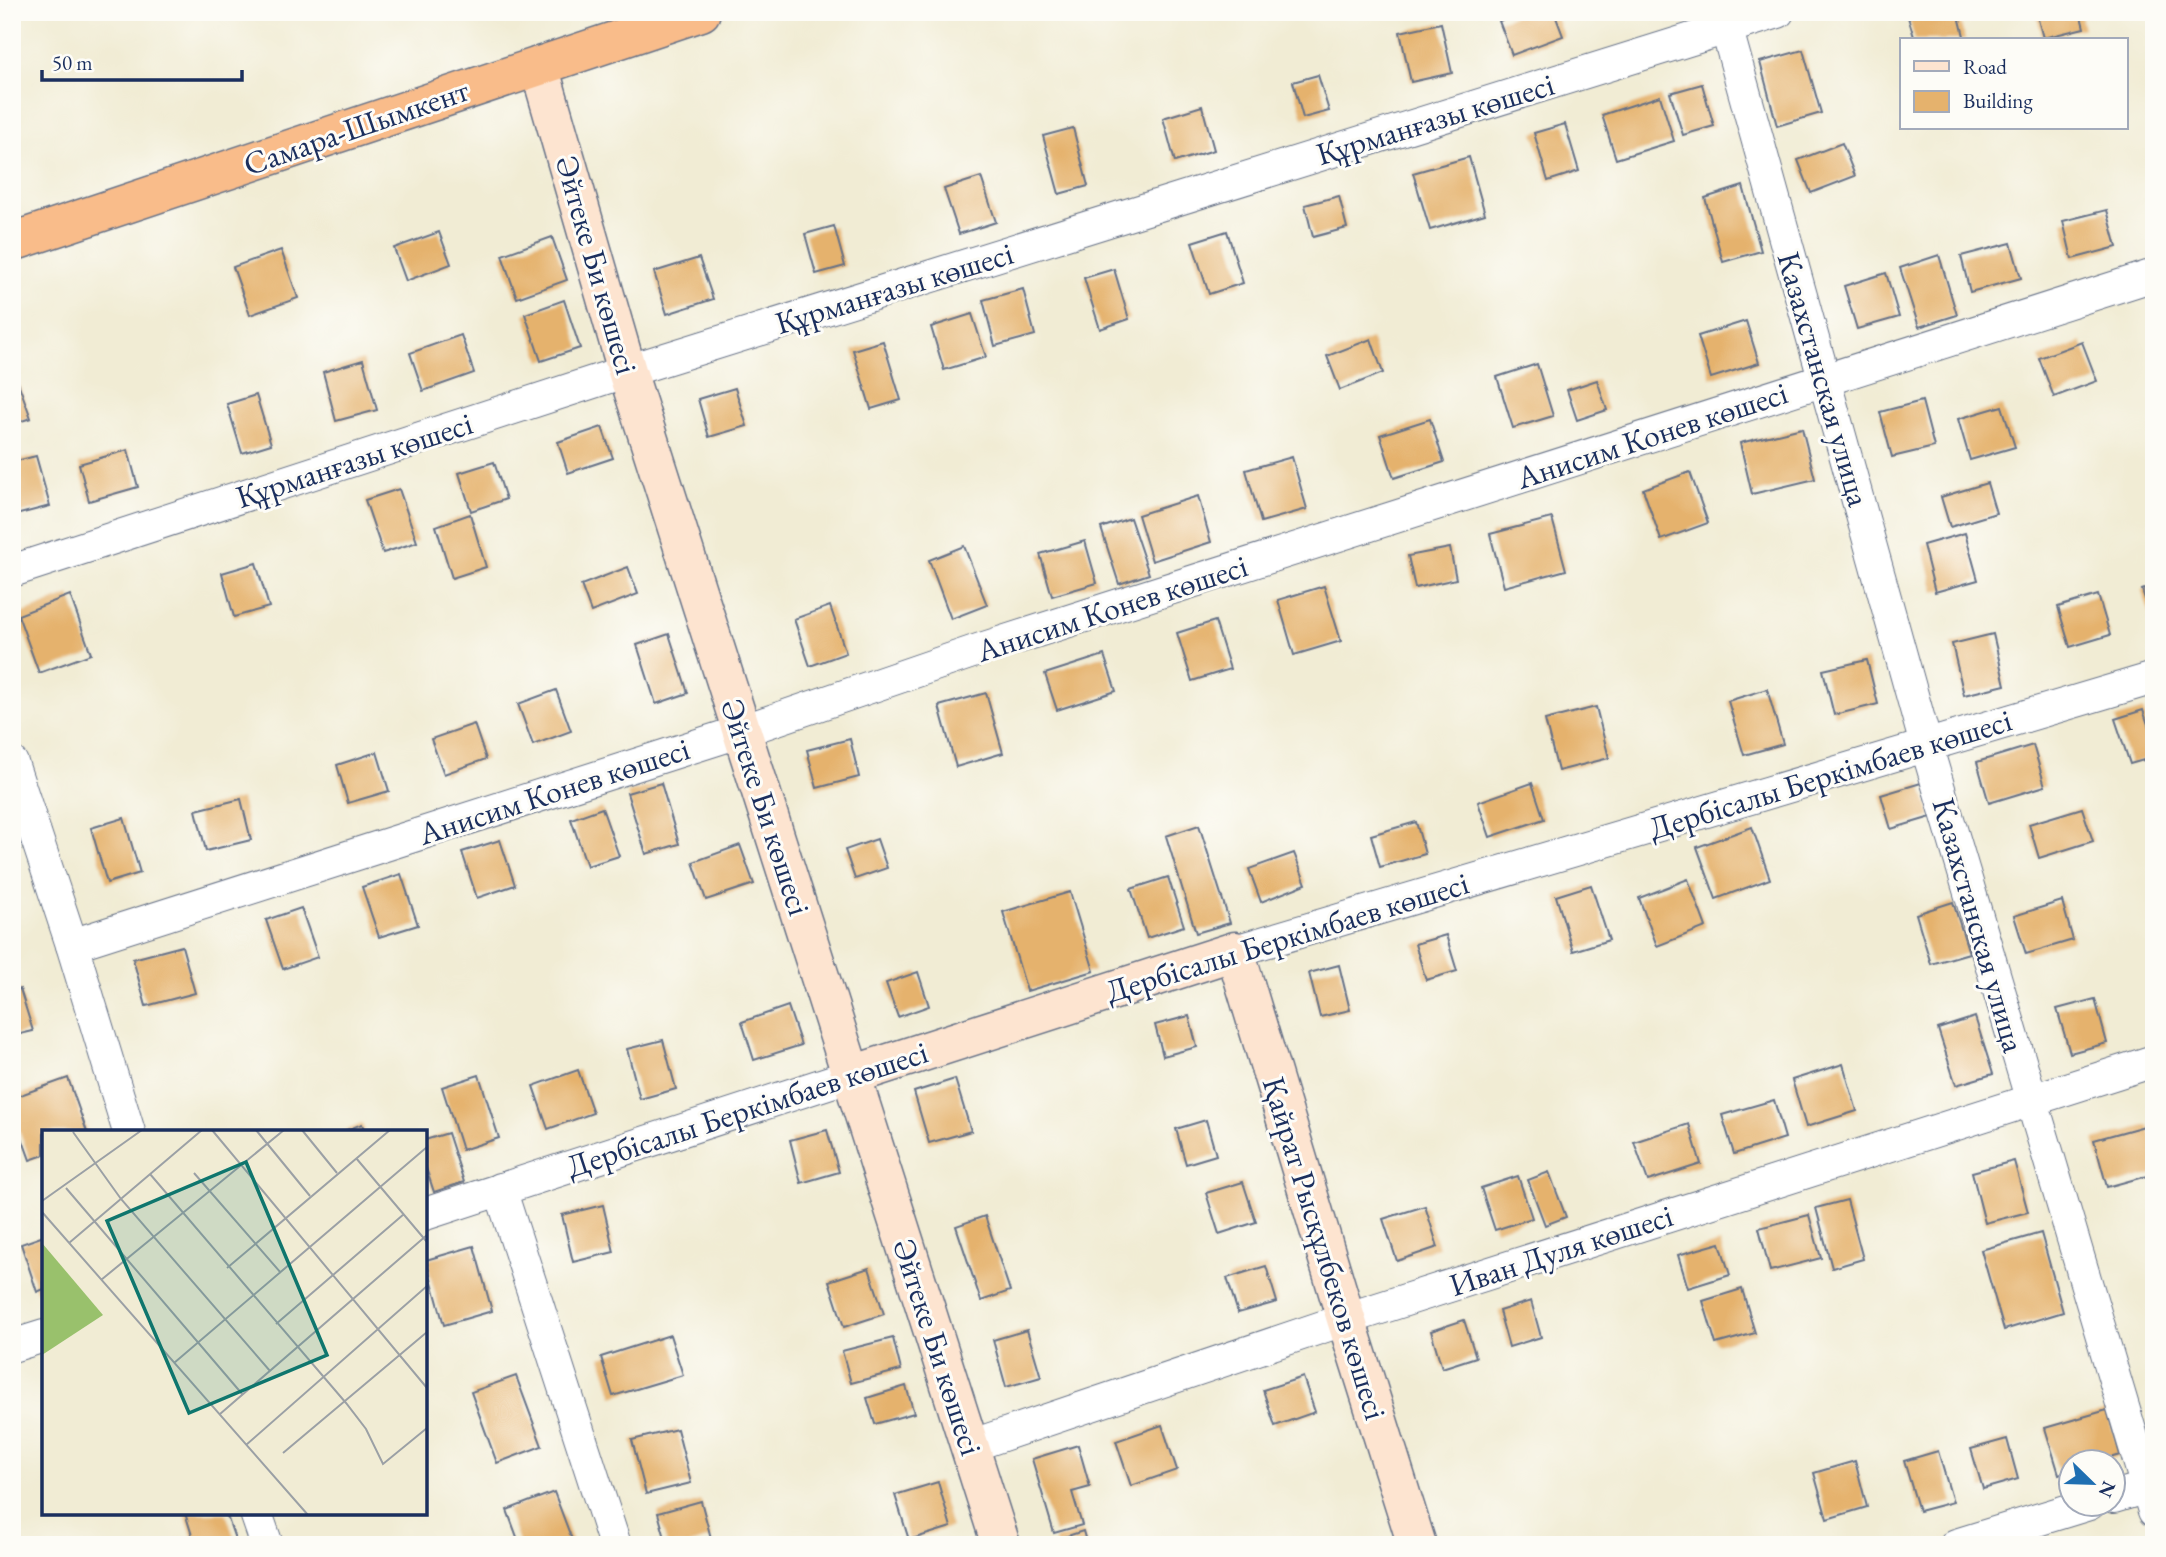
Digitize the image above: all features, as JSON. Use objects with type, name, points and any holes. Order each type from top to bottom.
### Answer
[{"type":"highway","name":"Самара-Шымкент","points":[[12,242],[701,12]]},
{"type":"main road","name":"Әйтеке Би көшесі","points":[[539,66],[628,371],[1001,1545]]},
{"type":"main road","name":"Дербісалы Беркімбаев көшесі","points":[[852,1075],[1235,951]]},
{"type":"main road","name":"Қайрат Рысқұлбеков көшесі","points":[[1235,951],[1417,1545]]},
{"type":"street","name":"Құрманғазы көшесі","points":[[12,571],[1724,21],[1778,12]]},
{"type":"street","name":"Казахстанская улица","points":[[1724,21],[1926,745],[2151,1495]]},
{"type":"street","name":"Анисим Конев көшесі","points":[[72,945],[742,731],[981,649],[2154,275]]},
{"type":"street","name":"Дербісалы Беркімбаев көшесі","points":[[1235,951],[2154,678]]},
{"type":"street","points":[[12,763],[72,945],[128,1130]]},
{"type":"street","name":"Иван Дуля көшесі","points":[[970,1446],[1346,1319],[2154,1061]]},
{"type":"street","name":"Дербісалы Беркімбаев көшесі","points":[[427,1213],[852,1075]]},
{"type":"street","points":[[500,1189],[615,1545]]},
{"type":"street","points":[[12,1346],[42,1337]]},
{"type":"street","points":[[2128,1496],[2151,1495]]},
{"type":"street","points":[[1956,1545],[2058,1514]]},
{"type":"street","points":[[257,1515],[267,1545]]},
{"type":"building","points":[[1523,12],[1554,12],[1563,36],[1512,55],[1499,21]]},
{"type":"building","points":[[1925,12],[1958,12],[1964,38],[1914,38],[1908,17]]},
{"type":"building","points":[[2036,12],[2080,12],[2084,28],[2043,38]]},
{"type":"building","points":[[1441,23],[1452,73],[1411,82],[1400,32]]},
{"type":"building","points":[[1803,50],[1821,113],[1777,126],[1760,62]]},
{"type":"building","points":[[1318,75],[1329,111],[1303,118],[1293,82]]},
{"type":"building","points":[[1702,84],[1714,126],[1683,135],[1670,93]]},
{"type":"building","points":[[1660,96],[1674,141],[1616,159],[1602,115]]},
{"type":"building","points":[[1202,106],[1214,150],[1175,162],[1163,118]]},
{"type":"building","points":[[1565,124],[1579,171],[1548,181],[1534,133]]},
{"type":"building","points":[[1073,128],[1088,186],[1059,194],[1043,136]]},
{"type":"building","points":[[1842,143],[1855,176],[1811,193],[1798,160]]},
{"type":"building","points":[[1469,157],[1485,214],[1430,230],[1413,173]]},
{"type":"building","points":[[981,177],[996,222],[959,234],[944,189]]},
{"type":"building","points":[[1743,186],[1761,251],[1723,262],[1705,198]]},
{"type":"building","points":[[1339,196],[1347,228],[1313,237],[1305,205]]},
{"type":"building","points":[[2107,210],[2117,247],[2072,259],[2063,221]]},
{"type":"building","points":[[834,226],[845,266],[816,274],[805,234]]},
{"type":"building","points":[[1227,231],[1243,283],[1209,294],[1192,242]]},
{"type":"building","points":[[439,232],[451,264],[406,281],[394,248]]},
{"type":"building","points":[[552,237],[567,280],[517,298],[502,255]]},
{"type":"building","points":[[2011,243],[2021,278],[1970,292],[1961,256]]},
{"type":"building","points":[[281,250],[298,298],[250,315],[233,267]]},
{"type":"building","points":[[1939,255],[1957,315],[1919,327],[1900,268]]},
{"type":"building","points":[[699,258],[713,299],[667,314],[654,272]]},
{"type":"building","points":[[1114,269],[1129,319],[1100,329],[1084,278]]},
{"type":"building","points":[[1886,273],[1899,317],[1857,329],[1844,286]]},
{"type":"building","points":[[1023,289],[1035,335],[995,346],[983,300]]},
{"type":"building","points":[[564,300],[580,348],[541,361],[525,314]]},
{"type":"building","points":[[972,314],[986,357],[944,370],[931,327]]},
{"type":"building","points":[[1746,321],[1759,363],[1711,378],[1698,336]]},
{"type":"building","points":[[461,335],[474,373],[423,391],[410,353]]},
{"type":"building","points":[[1371,339],[1383,373],[1340,390],[1327,356]]},
{"type":"building","points":[[883,341],[901,400],[871,409],[853,350]]},
{"type":"building","points":[[2082,342],[2097,381],[2054,397],[2039,358]]},
{"type":"building","points":[[363,360],[377,410],[336,421],[323,372]]},
{"type":"building","points":[[1537,364],[1553,416],[1513,428],[1497,377]]},
{"type":"building","points":[[12,366],[31,418],[12,424]]},
{"type":"building","points":[[1597,380],[1607,410],[1577,420],[1567,390]]},
{"type":"building","points":[[735,388],[747,426],[709,437],[698,399]]},
{"type":"building","points":[[256,395],[271,444],[242,453],[227,404]]},
{"type":"building","points":[[1922,401],[1934,447],[1892,457],[1880,412]]},
{"type":"building","points":[[2002,406],[2015,447],[1970,460],[1958,419]]},
{"type":"building","points":[[1430,419],[1444,462],[1394,478],[1380,435]]},
{"type":"building","points":[[602,427],[613,458],[568,473],[558,442]]},
{"type":"building","points":[[1802,428],[1815,479],[1752,494],[1740,443]]},
{"type":"building","points":[[128,450],[138,487],[89,501],[79,464]]},
{"type":"building","points":[[36,456],[50,506],[12,516],[12,462]]},
{"type":"building","points":[[1292,457],[1307,509],[1261,522],[1246,470]]},
{"type":"building","points":[[494,462],[506,499],[471,511],[459,473]]},
{"type":"building","points":[[1690,472],[1708,523],[1661,540],[1643,489]]},
{"type":"building","points":[[1987,483],[1996,513],[1950,527],[1941,497]]},
{"type":"building","points":[[399,489],[417,542],[383,553],[365,500]]},
{"type":"building","points":[[1198,496],[1211,542],[1152,561],[1138,515]]},
{"type":"building","points":[[470,514],[486,567],[452,578],[436,526]]},
{"type":"building","points":[[1130,518],[1149,574],[1119,584],[1101,528]]},
{"type":"building","points":[[1552,518],[1566,570],[1504,587],[1490,534]]},
{"type":"building","points":[[1965,533],[1978,580],[1935,592],[1923,545]]},
{"type":"building","points":[[1085,541],[1097,583],[1052,596],[1040,554]]},
{"type":"building","points":[[964,546],[987,605],[951,619],[929,560]]},
{"type":"building","points":[[1450,548],[1456,579],[1415,588],[1408,556]]},
{"type":"building","points":[[256,563],[269,607],[234,617],[222,573]]},
{"type":"building","points":[[628,567],[638,594],[591,612],[581,585]]},
{"type":"building","points":[[1324,586],[1341,641],[1294,655],[1278,600]]},
{"type":"building","points":[[2154,586],[2154,623],[2153,623],[2142,590]]},
{"type":"building","points":[[70,595],[91,654],[39,673],[18,615]]},
{"type":"building","points":[[2098,595],[2110,635],[2070,647],[2058,607]]},
{"type":"building","points":[[830,606],[846,653],[810,666],[794,619]]},
{"type":"building","points":[[1215,621],[1230,669],[1192,681],[1177,633]]},
{"type":"building","points":[[669,634],[688,693],[656,704],[637,645]]},
{"type":"building","points":[[1993,634],[2005,685],[1964,695],[1952,644]]},
{"type":"building","points":[[1104,655],[1116,691],[1057,710],[1045,674]]},
{"type":"building","points":[[1867,660],[1878,704],[1834,715],[1823,670]]},
{"type":"building","points":[[1767,689],[1783,744],[1744,755],[1728,701]]},
{"type":"building","points":[[556,690],[571,731],[533,745],[518,704]]},
{"type":"building","points":[[986,693],[1003,753],[956,767],[939,706]]},
{"type":"building","points":[[1596,707],[1609,758],[1558,771],[1545,720]]},
{"type":"building","points":[[2143,710],[2154,742],[2154,757],[2130,764],[2115,719]]},
{"type":"building","points":[[474,724],[486,759],[444,774],[431,739]]},
{"type":"building","points":[[850,739],[859,777],[817,788],[807,750]]},
{"type":"building","points":[[2033,745],[2045,786],[1989,803],[1977,762]]},
{"type":"building","points":[[377,752],[389,791],[348,803],[337,765]]},
{"type":"building","points":[[661,783],[679,844],[646,854],[627,793]]},
{"type":"building","points":[[1532,783],[1544,819],[1490,837],[1478,802]]},
{"type":"building","points":[[1921,783],[1931,817],[1891,829],[1881,795]]},
{"type":"building","points":[[241,799],[251,840],[206,851],[196,810]]},
{"type":"building","points":[[602,808],[619,856],[587,866],[571,819]]},
{"type":"building","points":[[2082,808],[2093,841],[2039,858],[2029,824]]},
{"type":"building","points":[[124,818],[140,873],[107,883],[91,828]]},
{"type":"building","points":[[1416,822],[1425,854],[1380,867],[1371,835]]},
{"type":"building","points":[[1199,825],[1230,923],[1196,933],[1166,836]]},
{"type":"building","points":[[1752,827],[1770,879],[1716,899],[1697,847]]},
{"type":"building","points":[[877,839],[887,868],[855,879],[845,850]]},
{"type":"building","points":[[500,840],[515,885],[477,898],[462,852]]},
{"type":"building","points":[[740,845],[754,884],[706,900],[693,862]]},
{"type":"building","points":[[1294,853],[1306,884],[1261,902],[1249,869]]},
{"type":"building","points":[[401,874],[418,925],[379,937],[362,887]]},
{"type":"building","points":[[1168,877],[1184,926],[1147,938],[1131,889]]},
{"type":"building","points":[[1688,879],[1706,927],[1657,946],[1639,898]]},
{"type":"building","points":[[1591,885],[1609,940],[1573,951],[1556,896]]},
{"type":"building","points":[[1070,892],[1094,971],[1027,991],[1003,912]]},
{"type":"building","points":[[2062,901],[2073,940],[2026,954],[2014,916]]},
{"type":"building","points":[[1953,902],[1969,953],[1931,964],[1916,914]]},
{"type":"building","points":[[301,908],[318,957],[283,969],[266,920]]},
{"type":"building","points":[[1446,935],[1457,971],[1426,980],[1415,944]]},
{"type":"building","points":[[182,946],[195,993],[146,1006],[133,959]]},
{"type":"building","points":[[1339,965],[1350,1010],[1320,1017],[1309,973]]},
{"type":"building","points":[[918,972],[929,1006],[898,1017],[886,983]]},
{"type":"building","points":[[20,989],[33,1031],[12,1036],[12,991]]},
{"type":"building","points":[[2095,999],[2107,1043],[2070,1053],[2057,1009]]},
{"type":"building","points":[[788,1006],[801,1045],[754,1060],[742,1022]]},
{"type":"building","points":[[1189,1016],[1197,1047],[1163,1056],[1155,1025]]},
{"type":"building","points":[[1975,1017],[1993,1074],[1956,1085],[1938,1029]]},
{"type":"building","points":[[663,1040],[676,1089],[640,1099],[627,1049]]},
{"type":"building","points":[[1843,1064],[1857,1111],[1806,1127],[1792,1080]]},
{"type":"building","points":[[578,1070],[593,1113],[548,1129],[533,1086]]},
{"type":"building","points":[[479,1075],[499,1138],[462,1150],[442,1087]]},
{"type":"building","points":[[68,1078],[86,1130],[42,1130],[42,1156],[30,1160],[12,1110],[12,1098]]},
{"type":"building","points":[[955,1079],[971,1131],[929,1143],[914,1092]]},
{"type":"building","points":[[1774,1100],[1785,1138],[1734,1154],[1722,1115]]},
{"type":"building","points":[[1206,1120],[1216,1155],[1186,1164],[1176,1129]]},
{"type":"building","points":[[362,1124],[364,1130],[347,1130]]},
{"type":"building","points":[[1689,1124],[1701,1164],[1648,1181],[1634,1142]]},
{"type":"building","points":[[2148,1125],[2154,1145],[2154,1174],[2107,1187],[2094,1140]]},
{"type":"building","points":[[827,1130],[839,1172],[801,1183],[790,1140]]},
{"type":"building","points":[[448,1133],[464,1182],[434,1192],[427,1171],[427,1139]]},
{"type":"building","points":[[2014,1161],[2028,1212],[1985,1223],[1972,1172]]},
{"type":"building","points":[[1549,1172],[1566,1217],[1545,1225],[1528,1180]]},
{"type":"building","points":[[1518,1176],[1532,1218],[1495,1230],[1481,1188]]},
{"type":"building","points":[[1243,1182],[1256,1222],[1219,1234],[1206,1193]]},
{"type":"building","points":[[1847,1200],[1863,1259],[1832,1268],[1816,1208]]},
{"type":"building","points":[[603,1205],[614,1252],[573,1262],[562,1215]]},
{"type":"building","points":[[1425,1206],[1438,1247],[1397,1261],[1383,1219]]},
{"type":"building","points":[[1809,1215],[1821,1258],[1770,1271],[1759,1228]]},
{"type":"building","points":[[985,1216],[1010,1291],[981,1301],[956,1226]]},
{"type":"building","points":[[2041,1233],[2063,1312],[2004,1330],[1981,1250]]},
{"type":"building","points":[[42,1237],[42,1290],[37,1292],[21,1244]]},
{"type":"building","points":[[1720,1243],[1730,1275],[1688,1288],[1678,1255]]},
{"type":"building","points":[[474,1246],[492,1311],[444,1325],[427,1260]]},
{"type":"building","points":[[1266,1266],[1277,1302],[1238,1313],[1227,1278]]},
{"type":"building","points":[[869,1268],[884,1314],[844,1327],[829,1281]]},
{"type":"building","points":[[1742,1289],[1755,1333],[1716,1344],[1703,1301]]},
{"type":"building","points":[[1531,1301],[1541,1337],[1509,1347],[1499,1311]]},
{"type":"building","points":[[1464,1320],[1476,1357],[1442,1368],[1431,1331]]},
{"type":"building","points":[[1027,1330],[1041,1377],[1006,1387],[993,1340]]},
{"type":"building","points":[[670,1335],[683,1375],[613,1396],[601,1357]]},
{"type":"building","points":[[893,1338],[901,1370],[851,1383],[842,1351]]},
{"type":"building","points":[[516,1376],[542,1446],[497,1463],[471,1392]]},
{"type":"building","points":[[1303,1377],[1315,1412],[1275,1426],[1263,1390]]},
{"type":"building","points":[[906,1386],[914,1413],[875,1424],[867,1398]]},
{"type":"building","points":[[2107,1410],[2118,1448],[2058,1448],[2058,1471],[2045,1428]]},
{"type":"building","points":[[1162,1425],[1177,1470],[1131,1486],[1116,1441]]},
{"type":"building","points":[[677,1429],[691,1483],[646,1494],[632,1440]]},
{"type":"building","points":[[2007,1439],[2018,1479],[1983,1489],[1971,1449]]},
{"type":"building","points":[[1078,1445],[1090,1487],[1072,1492],[1082,1525],[1054,1533],[1032,1459]]},
{"type":"building","points":[[1938,1451],[1953,1502],[1919,1511],[1904,1461]]},
{"type":"building","points":[[1855,1461],[1867,1507],[1827,1519],[1814,1473]]},
{"type":"building","points":[[938,1482],[951,1527],[909,1540],[895,1495]]},
{"type":"building","points":[[554,1492],[574,1545],[520,1545],[507,1510]]},
{"type":"building","points":[[701,1501],[711,1538],[687,1545],[667,1545],[658,1513]]},
{"type":"building","points":[[186,1515],[227,1515],[236,1542],[229,1545],[195,1545]]},
{"type":"building","points":[[1083,1531],[1087,1545],[1056,1545],[1055,1540]]}]
